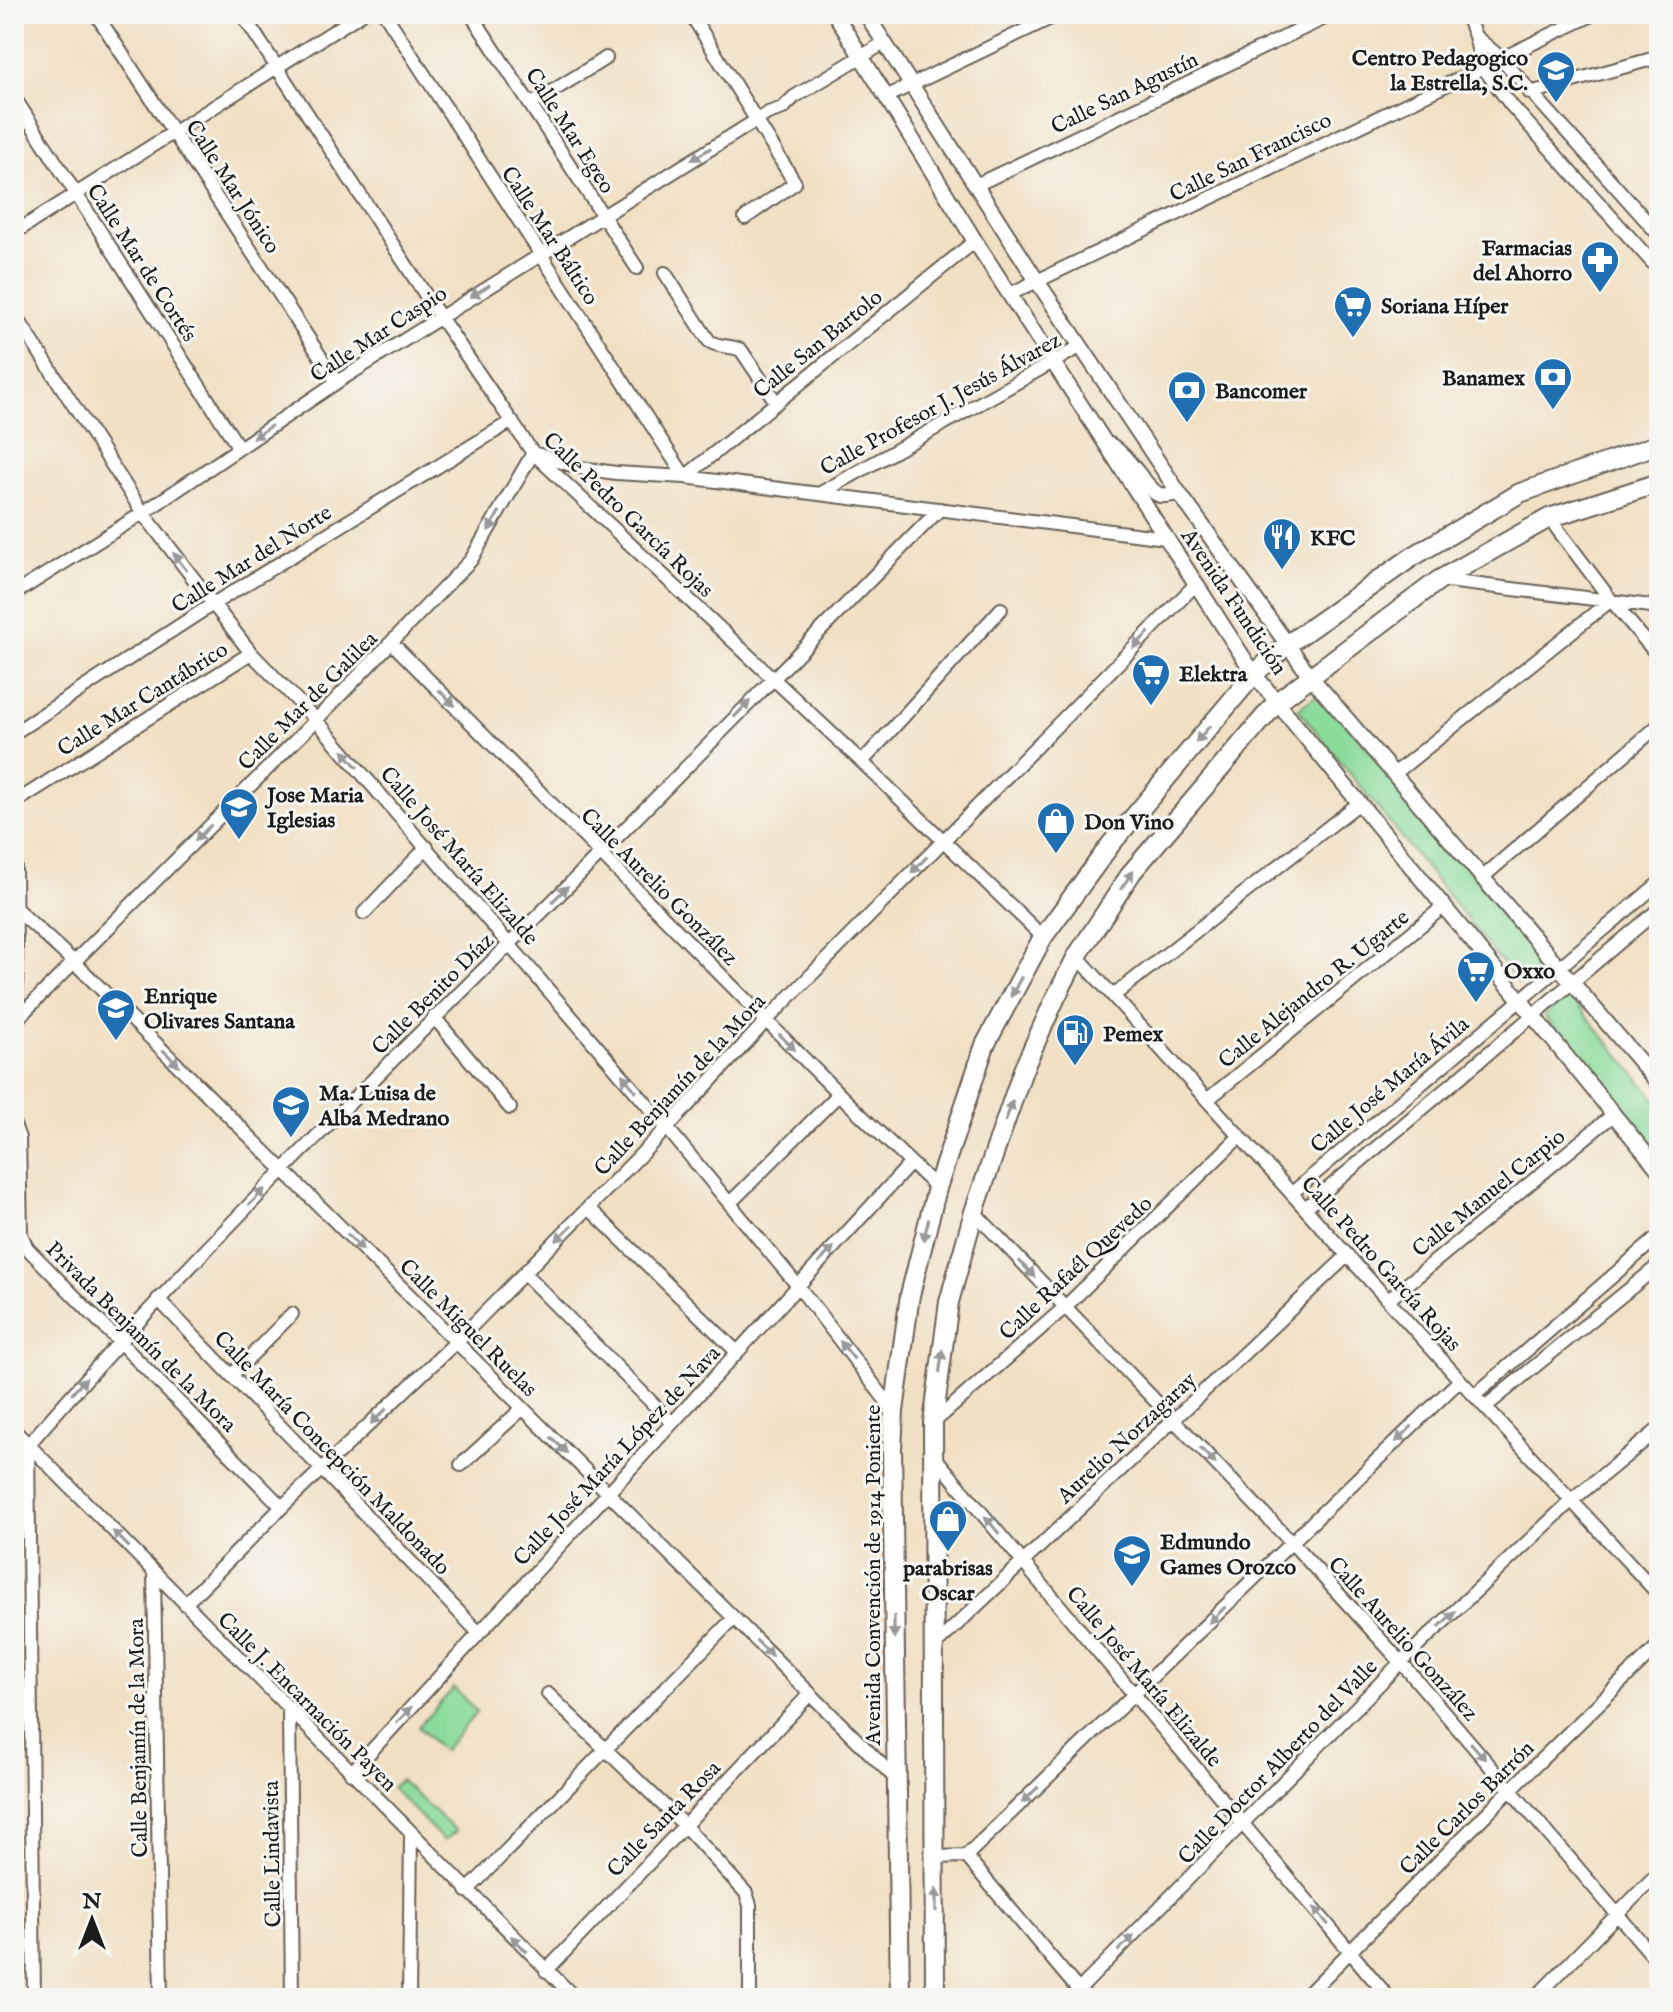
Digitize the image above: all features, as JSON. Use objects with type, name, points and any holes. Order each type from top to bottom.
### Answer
[{"type":"main road","name":"Avenida Convención de 1914 Poniente","points":[[900,1998],[895,1778],[894,1411],[910,1295],[937,1188],[985,1045],[1043,937],[1111,844],[1254,674],[1288,644],[1412,557],[1520,493],[1659,444]]},
{"type":"main road","points":[[935,1998],[932,1453],[949,1302],[974,1212],[1023,1070],[1077,956],[1132,872],[1277,702],[1439,580],[1549,518],[1659,483]]},
{"type":"street","name":"Calle Mar Jónico","points":[[96,14],[337,382]]},
{"type":"street","name":"Calle Pedro García Rojas","points":[[242,14],[533,453],[1043,937]]},
{"type":"street","points":[[14,233],[361,14]]},
{"type":"street","name":"Calle Mar Báltico","points":[[385,14],[685,477]]},
{"type":"street","name":"Calle Mar Egeo","points":[[471,14],[637,268]]},
{"type":"street","points":[[691,14],[762,117],[795,183],[745,218]]},
{"type":"street","name":"Avenida Fundición","points":[[835,14],[975,241],[1254,674],[1659,1170]]},
{"type":"street","name":"Avenida Fundición","points":[[866,14],[1037,281],[1179,493],[1310,676],[1659,1084]]},
{"type":"street","points":[[886,97],[1059,14]]},
{"type":"street","name":"Calle San Agustín","points":[[976,185],[1333,14]]},
{"type":"street","points":[[1466,14],[1482,66],[1511,105],[1659,270]]},
{"type":"street","name":"Calle San Francisco","points":[[1010,294],[1594,14]]},
{"type":"street","points":[[1475,36],[1501,58],[1659,235]]},
{"type":"street","name":"Calle Mar Caspio","points":[[14,594],[143,513],[337,382],[884,43]]},
{"type":"street","points":[[1530,93],[1659,57]]},
{"type":"street","points":[[530,105],[606,58]]},
{"type":"street","name":"Calle Mar de Cortés","points":[[14,97],[239,448]]},
{"type":"street","points":[[1606,209],[1624,195]]},
{"type":"street","name":"Calle San Bartolo","points":[[685,477],[975,241]]},
{"type":"street","points":[[665,273],[709,341],[715,346],[734,346],[741,350],[776,402]]},
{"type":"street","name":"Calle José María Elizalde","points":[[14,313],[143,513],[251,653],[316,720],[667,1128],[798,1286],[894,1411]]},
{"type":"street","name":"Calle Profesor J. Jesús Álvarez","points":[[819,494],[1081,346]]},
{"type":"street","name":"Calle Mar del Norte","points":[[14,733],[213,604],[512,421]]},
{"type":"street","points":[[1103,441],[1130,461],[1151,490],[1161,495],[1179,493]]},
{"type":"street","points":[[533,453],[581,468],[685,477],[1166,538]]},
{"type":"street","name":"Calle Mar de Galilea","points":[[15,1021],[471,560],[533,453]]},
{"type":"street","name":"Calle Benito Díaz","points":[[28,1445],[118,1342],[283,1170],[601,854],[940,509]]},
{"type":"street","points":[[1549,518],[1659,657]]},
{"type":"street","points":[[1439,580],[1659,607]]},
{"type":"street","name":"Calle Benjamín de la Mora","points":[[185,1604],[456,1342],[589,1208],[766,1021],[1196,584]]},
{"type":"street","points":[[1394,774],[1611,600]]},
{"type":"street","points":[[862,762],[1001,609]]},
{"type":"street","name":"Calle Aurelio González","points":[[392,643],[766,1021],[937,1188]]},
{"type":"street","name":"Calle Mar Cantábrico","points":[[14,800],[251,653]]},
{"type":"street","points":[[1483,877],[1659,725]]},
{"type":"street","points":[[14,800],[15,1021]]},
{"type":"street","points":[[1113,996],[1358,804]]},
{"type":"street","points":[[364,913],[427,847]]},
{"type":"street","name":"Calle José María Ávila","points":[[1292,1193],[1659,883]]},
{"type":"street","name":"Calle Miguel Ruelas","points":[[15,907],[74,962],[895,1778]]},
{"type":"street","name":"Calle Alejandro R. Ugarte","points":[[1207,1100],[1443,907]]},
{"type":"street","name":"Calle José María Ávila","points":[[1305,1208],[1659,909]]},
{"type":"street","name":"Calle Pedro García Rojas","points":[[1077,956],[1659,1595]]},
{"type":"street","points":[[434,1017],[510,1108]]},
{"type":"street","points":[[730,1203],[839,1094]]},
{"type":"street","name":"Calle Manuel Carpio","points":[[1388,1300],[1613,1115]]},
{"type":"street","name":"Privada Benjamín de la Mora","points":[[14,1125],[19,1138],[23,1242],[27,1248],[282,1507]]},
{"type":"street","name":"Calle Rafaél Quevedo","points":[[933,1423],[1064,1308],[1240,1136]]},
{"type":"street","name":"Calle José María López de Nava","points":[[351,1773],[910,1164]]},
{"type":"street","points":[[589,1208],[737,1352]]},
{"type":"street","name":"Calle Aurelio González","points":[[974,1212],[1292,1543],[1401,1662],[1659,1963]]},
{"type":"street","points":[[1475,1395],[1659,1236]]},
{"type":"street","name":"Aurelio Norzagaray","points":[[932,1648],[1348,1255]]},
{"type":"street","points":[[1485,1407],[1659,1265]]},
{"type":"street","points":[[524,1273],[672,1423]]},
{"type":"street","name":"Calle María Concepción Maldonado","points":[[158,1299],[479,1633]]},
{"type":"street","points":[[232,1375],[292,1314]]},
{"type":"street","points":[[936,1857],[966,1856],[1460,1380]]},
{"type":"street","points":[[461,1465],[523,1408]]},
{"type":"street","name":"Calle Doctor Alberto del Valle","points":[[1079,1996],[1401,1662],[1571,1501],[1659,1429]]},
{"type":"street","name":"Calle J. Encarnación Payen","points":[[14,1430],[575,1998]]},
{"type":"street","points":[[28,1445],[34,1998]]},
{"type":"street","name":"Calle José María Elizalde","points":[[932,1453],[1389,1998]]},
{"type":"street","name":"Calle Benjamín de la Mora","points":[[154,1573],[161,1998]]},
{"type":"street","points":[[467,1891],[734,1618]]},
{"type":"street","name":"Calle Carlos Barrón","points":[[1304,1998],[1659,1645]]},
{"type":"street","points":[[548,1694],[684,1825],[749,1898],[750,1998]]},
{"type":"street","name":"Calle Santa Rosa","points":[[546,1971],[810,1694]]},
{"type":"street","name":"Calle Lindavista","points":[[289,1710],[292,1998]]},
{"type":"street","points":[[409,1998],[411,1834]]},
{"type":"street","points":[[966,1856],[1079,1996]]},
{"type":"street","points":[[1535,1998],[1659,1872]]},
{"type":"green space","points":[[1321,692],[1545,962],[1519,984],[1298,709]]},
{"type":"green space","points":[[1569,995],[1659,1103],[1659,1153],[1544,1016]]},
{"type":"green space","points":[[454,1688],[477,1712],[443,1751],[418,1727]]},
{"type":"green space","points":[[400,1780],[456,1831],[444,1841],[392,1788]]},
{"type":"place","name":"Centro Pedagogico la Estrella, S.C.","points":[[1556,104]]},
{"type":"place","name":"Farmacias del Ahorro","points":[[1600,294]]},
{"type":"place","name":"Soriana Híper","points":[[1353,339]]},
{"type":"place","name":"Banamex","points":[[1553,411]]},
{"type":"place","name":"Bancomer","points":[[1187,424]]},
{"type":"place","name":"KFC","points":[[1282,571]]},
{"type":"place","name":"Elektra","points":[[1151,707]]},
{"type":"place","name":"Jose Maria Iglesias","points":[[239,841]]},
{"type":"place","name":"Don Vino","points":[[1056,855]]},
{"type":"place","name":"Oxxo","points":[[1476,1004]]},
{"type":"place","name":"Enrique Olivares Santana","points":[[116,1042]]},
{"type":"place","name":"Pemex","points":[[1075,1067]]},
{"type":"place","name":"Ma. Luisa de Alba Medrano","points":[[291,1139]]},
{"type":"place","name":"parabrisas Oscar","points":[[948,1553]]},
{"type":"place","name":"Edmundo Games Orozco","points":[[1132,1588]]}]
